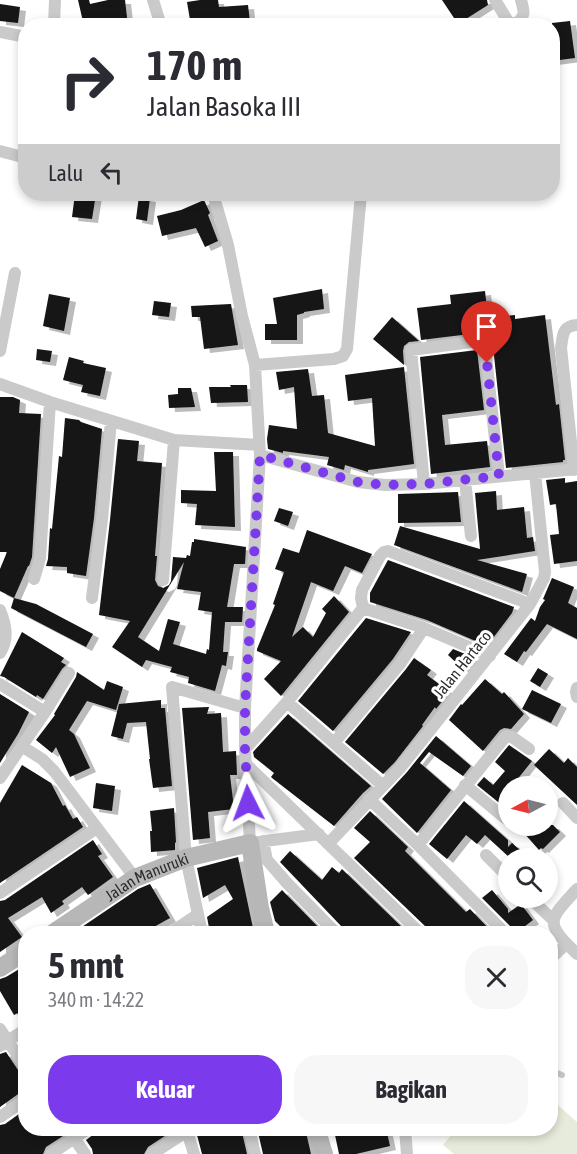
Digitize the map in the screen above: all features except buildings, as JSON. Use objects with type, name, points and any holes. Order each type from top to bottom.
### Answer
[{"type":"street","points":[[54,18],[55,0]]},
{"type":"street","points":[[153,0],[159,18]]},
{"type":"street","points":[[495,0],[506,18]]},
{"type":"street","points":[[521,0],[523,18]]},
{"type":"street","points":[[0,32],[18,35]]},
{"type":"street","points":[[0,151],[18,156]]},
{"type":"street","points":[[215,201],[228,244],[242,316],[255,365],[260,450],[245,708],[245,749],[256,842],[260,908],[264,926]]},
{"type":"street","points":[[255,365],[334,359],[343,356],[347,349],[360,201]]},
{"type":"street","points":[[0,351],[15,273]]},
{"type":"street","points":[[0,384],[50,402],[174,440],[260,450],[358,482],[385,485],[424,484],[575,470],[571,395],[561,348],[567,327],[577,325]]},
{"type":"street","points":[[424,484],[411,350],[480,341],[485,347],[499,476]]},
{"type":"street","points":[[33,579],[40,558],[50,402]]},
{"type":"street","points":[[92,598],[111,421]]},
{"type":"street","points":[[163,580],[174,440]]},
{"type":"street","name":"Jalan Hartaco","points":[[328,844],[401,767],[530,604],[545,572],[535,473]]},
{"type":"street","points":[[465,480],[471,536]]},
{"type":"street","points":[[363,608],[362,590],[380,556],[388,551],[530,604]]},
{"type":"street","points":[[245,749],[287,702],[363,608]]},
{"type":"street","points":[[363,608],[424,628],[490,656]]},
{"type":"street","points":[[0,610],[7,634],[5,645],[0,653]]},
{"type":"street","points":[[334,743],[400,664],[424,628]]},
{"type":"street","points":[[2,771],[22,747],[69,673]]},
{"type":"street","points":[[0,684],[45,712]]},
{"type":"street","points":[[200,926],[186,858],[172,687],[245,708]]},
{"type":"street","points":[[577,688],[577,697]]},
{"type":"street","points":[[287,702],[382,785]]},
{"type":"street","points":[[418,845],[506,736],[513,737],[529,749]]},
{"type":"street","points":[[22,747],[42,759],[54,771],[135,878]]},
{"type":"street","points":[[246,764],[413,926]]},
{"type":"street","points":[[465,785],[498,812]]},
{"type":"street","points":[[369,799],[498,926]]},
{"type":"street","points":[[563,803],[577,818]]},
{"type":"street","points":[[0,893],[97,828]]},
{"type":"street","points":[[256,842],[319,834]]},
{"type":"street","points":[[256,842],[271,865],[329,926]]},
{"type":"street","name":"Jalan Manuruki","points":[[63,926],[135,878],[186,858],[256,842]]},
{"type":"street","points":[[486,855],[498,867]]},
{"type":"street","points":[[553,920],[558,910],[577,889]]},
{"type":"street","points":[[541,908],[553,920],[554,926]]},
{"type":"street","points":[[180,926],[197,915]]},
{"type":"street","points":[[558,934],[577,954]]},
{"type":"street","points":[[558,952],[566,944]]},
{"type":"street","points":[[0,968],[18,956]]},
{"type":"street","points":[[0,1029],[4,1044],[18,1059]]},
{"type":"street","points":[[4,1044],[18,1034]]},
{"type":"street","points":[[0,1117],[18,1105]]},
{"type":"street","points":[[51,1154],[68,1136]]},
{"type":"street","points":[[73,1136],[85,1154]]},
{"type":"street","points":[[152,1154],[180,1136]]},
{"type":"street","points":[[191,1136],[194,1154]]},
{"type":"street","points":[[251,1136],[255,1154]]},
{"type":"street","points":[[318,1136],[324,1154]]},
{"type":"street","points":[[406,1136],[407,1154]]},
{"type":"lane","points":[[558,1073],[562,1075]]},
{"type":"green space","points":[[558,1105],[577,1122],[577,1154],[454,1154],[443,1145],[450,1136],[558,1136]]},
{"type":"route","points":[[248,803],[245,708],[260,455],[358,482],[385,485],[424,484],[499,476],[487,363]]}]
